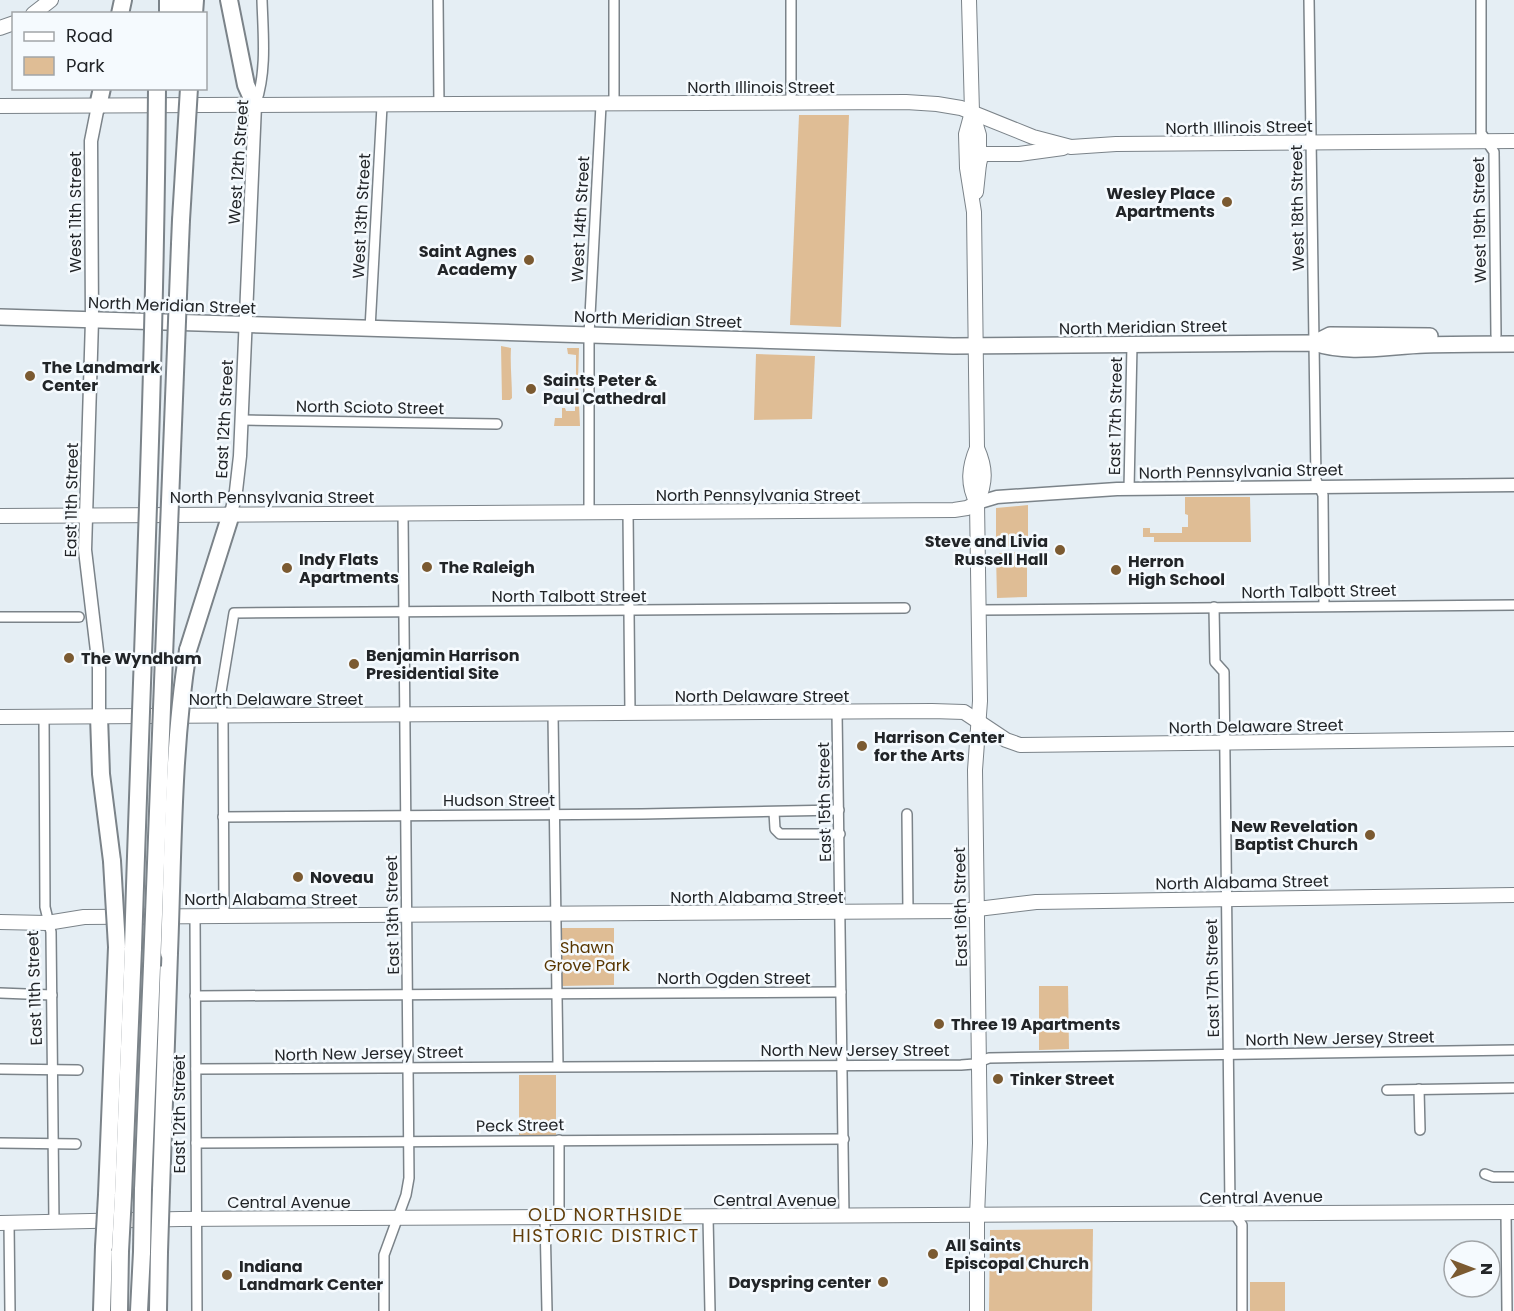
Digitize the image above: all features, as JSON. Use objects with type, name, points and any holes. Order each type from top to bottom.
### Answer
[{"type":"highway","points":[[229,0],[245,83],[255,105]]},
{"type":"highway","points":[[98,106],[102,90]]},
{"type":"highway","points":[[102,1311],[112,1249],[115,1195],[151,410],[157,90]]},
{"type":"highway","points":[[156,202],[164,90]]},
{"type":"highway","points":[[179,90],[181,220]]},
{"type":"highway","points":[[139,1311],[181,220],[189,90]]},
{"type":"highway","points":[[158,1311],[169,953],[178,754],[188,650],[231,514]]},
{"type":"highway","points":[[99,716],[101,774],[125,947]]},
{"type":"highway","points":[[112,1249],[119,1310]]},
{"type":"main road","points":[[36,12],[51,0]]},
{"type":"main road","points":[[969,0],[972,112],[966,134],[967,168],[974,212]]},
{"type":"main road","name":"North Illinois Street","points":[[0,106],[928,103],[972,112],[1033,137],[1071,147],[1514,141]]},
{"type":"main road","points":[[972,112],[980,135],[980,164]]},
{"type":"main road","points":[[974,212],[981,156],[1071,147]]},
{"type":"main road","name":"East 16th Street","points":[[974,212],[976,448],[984,463],[984,488],[977,503],[980,610],[975,770],[980,1143],[976,1216],[977,1311]]},
{"type":"main road","name":"North Meridian Street","points":[[0,317],[975,346],[1314,343],[1330,349],[1350,349],[1514,344]]},
{"type":"main road","name":"North Meridian Street","points":[[1314,343],[1330,335],[1514,334]]},
{"type":"main road","name":"North Pennsylvania Street","points":[[0,516],[954,510],[967,508],[977,503]]},
{"type":"main road","name":"North Delaware Street","points":[[0,717],[957,711],[967,714],[1006,740],[1020,745],[1514,739]]},
{"type":"main road","name":"North Alabama Street","points":[[0,922],[49,923],[84,917],[908,912],[977,910],[1036,902],[1514,895]]},
{"type":"main road","name":"Central Avenue","points":[[4,1223],[196,1219],[1510,1212]]},
{"type":"street","name":"West 12th Street","points":[[246,326],[255,105],[261,80],[262,0]]},
{"type":"street","points":[[438,0],[439,106]]},
{"type":"street","name":"West 14th Street","points":[[590,512],[589,335],[608,105],[614,0]]},
{"type":"street","points":[[791,0],[791,103]]},
{"type":"street","name":"West 18th Street","points":[[1309,0],[1316,480],[1323,495],[1324,606]]},
{"type":"street","name":"West 19th Street","points":[[1481,0],[1481,133],[1494,152],[1496,335]]},
{"type":"street","name":"West 11th Street","points":[[92,320],[91,141],[98,106]]},
{"type":"street","name":"West 13th Street","points":[[370,329],[382,106]]},
{"type":"street","name":"East 11th Street","points":[[92,320],[86,550],[99,668],[99,716]]},
{"type":"street","name":"East 12th Street","points":[[231,514],[238,476],[246,326]]},
{"type":"street","name":"East 17th Street","points":[[1129,489],[1131,345]]},
{"type":"street","name":"North Scioto Street","points":[[242,420],[497,424]]},
{"type":"street","name":"North Pennsylvania Street","points":[[977,503],[997,497],[1129,489],[1514,484]]},
{"type":"street","points":[[628,512],[630,713]]},
{"type":"street","name":"East 13th Street","points":[[384,1311],[384,1255],[409,1183],[403,513]]},
{"type":"street","name":"North Talbott Street","points":[[980,610],[1514,604]]},
{"type":"street","name":"East 17th Street","points":[[1214,607],[1215,662],[1224,672],[1230,1207],[1242,1225],[1242,1311]]},
{"type":"street","name":"North Talbott Street","points":[[223,716],[220,698],[234,613],[905,608]]},
{"type":"street","points":[[0,617],[79,617]]},
{"type":"street","name":"East 15th Street","points":[[837,712],[844,1216]]},
{"type":"street","points":[[553,714],[558,1066]]},
{"type":"street","points":[[223,716],[224,916]]},
{"type":"street","name":"East 11th Street","points":[[44,717],[45,907],[51,932],[54,1222]]},
{"type":"street","name":"Hudson Street","points":[[224,817],[839,810]]},
{"type":"street","points":[[774,812],[775,829],[780,834],[840,834]]},
{"type":"street","points":[[907,814],[908,912]]},
{"type":"street","name":"East 12th Street","points":[[195,916],[197,1311]]},
{"type":"street","name":"North Ogden Street","points":[[195,996],[841,992]]},
{"type":"street","points":[[0,993],[52,995]]},
{"type":"street","name":"North New Jersey Street","points":[[196,1069],[968,1065],[994,1058],[1514,1050]]},
{"type":"street","points":[[0,1069],[78,1070]]},
{"type":"street","points":[[1387,1090],[1514,1088]]},
{"type":"street","points":[[1419,1089],[1420,1130]]},
{"type":"street","name":"Peck Street","points":[[196,1143],[844,1139]]},
{"type":"street","points":[[559,1140],[559,1218]]},
{"type":"street","points":[[0,1143],[76,1144]]},
{"type":"street","points":[[1485,1174],[1493,1177],[1514,1177]]},
{"type":"street","points":[[1507,1311],[1510,1212]]},
{"type":"street","points":[[708,1217],[710,1311]]},
{"type":"street","points":[[544,1218],[547,1311]]},
{"type":"street","points":[[4,1223],[10,1311]]},
{"type":"green space","points":[[799,115],[849,115],[841,327],[790,325]]},
{"type":"green space","points":[[501,346],[511,348],[512,398],[510,400],[502,400]]},
{"type":"green space","points":[[567,348],[579,348],[578,380],[576,379],[576,355],[568,354]]},
{"type":"green space","points":[[756,354],[815,356],[812,419],[754,420]]},
{"type":"green space","points":[[578,383],[580,426],[554,426],[555,418],[562,418],[562,408],[566,411],[575,411],[575,384]]},
{"type":"green space","points":[[1185,497],[1250,497],[1251,542],[1154,542],[1154,537],[1143,537],[1143,528],[1150,528],[1150,533],[1182,533],[1182,527],[1188,527]]},
{"type":"green space","points":[[1028,505],[1028,546],[998,547],[996,508]]},
{"type":"green space","points":[[1027,552],[1027,597],[997,598],[996,555]]},
{"type":"green space","name":"Shawn Grove Park","points":[[560,928],[614,928],[614,985],[561,986]]},
{"type":"green space","points":[[1039,986],[1068,986],[1069,1049],[1039,1050]]},
{"type":"green space","points":[[519,1075],[556,1075],[556,1135],[519,1135]]},
{"type":"green space","points":[[1093,1229],[1092,1311],[989,1311],[990,1230]]},
{"type":"green space","points":[[1250,1282],[1285,1282],[1285,1311],[1250,1311]]},
{"type":"place","name":"Wesley Place Apartments","points":[[1227,202]]},
{"type":"place","name":"Saint Agnes Academy","points":[[529,260]]},
{"type":"place","name":"The Landmark Center","points":[[30,376]]},
{"type":"place","name":"Saints Peter & Paul Cathedral","points":[[531,389]]},
{"type":"place","name":"Steve and Livia Russell Hall","points":[[1060,550]]},
{"type":"place","name":"The Raleigh","points":[[427,567]]},
{"type":"place","name":"Indy Flats Apartments","points":[[287,568]]},
{"type":"place","name":"Herron High School","points":[[1116,570]]},
{"type":"place","name":"The Wyndham","points":[[69,658]]},
{"type":"place","name":"Benjamin Harrison Presidential Site","points":[[354,664]]},
{"type":"place","name":"Harrison Center for the Arts","points":[[862,746]]},
{"type":"place","name":"New Revelation Baptist Church","points":[[1370,835]]},
{"type":"place","name":"Noveau","points":[[298,877]]},
{"type":"place","name":"Three 19 Apartments","points":[[939,1024]]},
{"type":"place","name":"Tinker Street","points":[[998,1079]]},
{"type":"place","name":"All Saints Episcopal Church","points":[[933,1254]]},
{"type":"place","name":"Indiana Landmark Center","points":[[227,1275]]},
{"type":"place","name":"Dayspring center","points":[[883,1282]]},
{"type":"district","name":"OLD NORTHSIDE HISTORIC DISTRICT","points":[[606,1225]]}]
